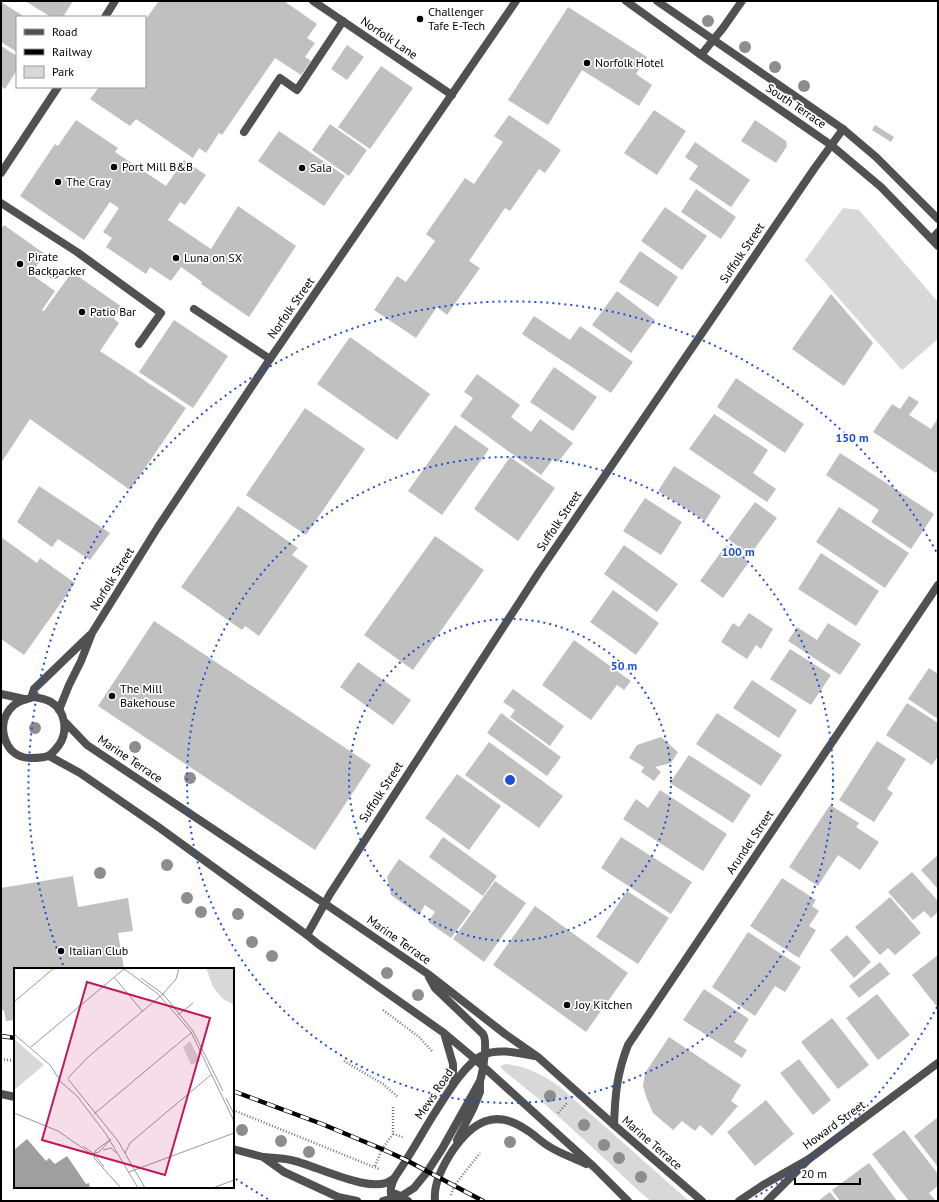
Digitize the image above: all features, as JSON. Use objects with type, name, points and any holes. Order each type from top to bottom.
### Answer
[{"type":"street","points":[[106,16],[115,1]]},
{"type":"street","name":"Norfolk Lane","points":[[313,1],[452,95]]},
{"type":"street","name":"Norfolk Street","points":[[59,710],[92,633],[158,527],[270,359],[516,1]]},
{"type":"street","name":"South Terrace","points":[[626,1],[831,145],[881,187],[938,246]]},
{"type":"street","name":"South Terrace","points":[[657,1],[843,128],[876,157],[938,219]]},
{"type":"street","points":[[701,55],[742,1]]},
{"type":"street","points":[[244,132],[280,78],[297,90],[343,21]]},
{"type":"street","points":[[1,173],[57,88]]},
{"type":"street","name":"Suffolk Street","points":[[307,935],[324,903],[539,572],[843,128]]},
{"type":"street","points":[[1,203],[77,252],[161,313],[139,344]]},
{"type":"street","points":[[932,239],[938,232]]},
{"type":"street","points":[[194,310],[270,359]]},
{"type":"street","name":"Arundel Street","points":[[614,1125],[618,1078],[622,1060],[628,1045],[938,585]]},
{"type":"street","name":"Norfolk Street","points":[[28,698],[34,689],[92,633]]},
{"type":"street","points":[[1,694],[28,698]]},
{"type":"street","points":[[59,710],[53,703],[34,697],[28,698],[14,705],[6,713],[1,724],[2,735],[6,745],[14,754],[25,758],[48,756],[80,773],[151,822],[318,944],[444,1033],[483,1066],[628,1201]]},
{"type":"street","name":"Marine Terrace","points":[[48,756],[62,741],[65,731],[64,721],[59,710]]},
{"type":"street","name":"Marine Terrace","points":[[64,721],[87,745],[428,974],[505,1034],[538,1057],[702,1201]]},
{"type":"street","points":[[378,1184],[389,1198],[400,1196],[414,1188],[427,1172],[442,1149],[480,1081],[482,1074],[485,1041],[483,1034],[434,988],[428,974]]},
{"type":"street","points":[[444,1033],[453,1064],[453,1085]]},
{"type":"street","name":"Mews Road","points":[[389,1198],[391,1185],[395,1177],[453,1085],[475,1059],[484,1054],[497,1052],[509,1052],[538,1057]]},
{"type":"street","name":"Howard Street","points":[[740,1201],[763,1185],[809,1159],[938,1063]]},
{"type":"street","points":[[435,1201],[434,1191],[438,1178],[480,1092],[480,1081]]},
{"type":"street","points":[[1,1094],[14,1097]]},
{"type":"street","points":[[450,1154],[460,1140],[473,1128],[489,1120],[501,1119],[524,1127],[549,1147],[594,1168]]},
{"type":"street","points":[[234,1149],[263,1157],[291,1160],[340,1178],[386,1184],[395,1177]]},
{"type":"street","points":[[263,1157],[284,1172],[338,1197],[356,1201]]},
{"type":"street","points":[[767,1201],[809,1159]]},
{"type":"street","points":[[400,1196],[408,1201]]},
{"type":"path","points":[[377,1006],[419,1037],[434,1053]]},
{"type":"path","points":[[1,1059],[14,1061]]},
{"type":"path","points":[[344,1061],[383,1084],[398,1097]]},
{"type":"path","points":[[558,1113],[571,1098]]},
{"type":"path","points":[[375,1166],[382,1149],[393,1134],[393,1106]]},
{"type":"path","points":[[234,1110],[384,1170]]},
{"type":"path","points":[[393,1134],[405,1138]]},
{"type":"path","points":[[449,1201],[454,1186],[480,1153]]},
{"type":"green space","points":[[843,208],[859,210],[938,302],[938,339],[902,370],[805,260]]},
{"type":"green space","points":[[505,1064],[533,1071],[559,1086],[689,1201],[651,1201],[540,1100],[503,1070],[500,1066]]},
{"type":"building","points":[[25,1],[73,1],[64,16],[49,16]]},
{"type":"building","points":[[159,1],[284,1],[317,24],[307,38],[315,43],[305,57],[311,61],[301,75],[275,58],[222,135],[219,133],[206,153],[199,148],[193,158],[136,119],[130,126],[90,99],[98,88],[146,88],[146,19]]},
{"type":"building","points":[[1,2],[23,16],[16,16],[16,51],[1,42]]},
{"type":"building","name":"Norfolk Hotel","points":[[568,7],[647,57],[636,74],[652,85],[639,106],[582,70],[548,125],[508,100]]},
{"type":"building","points":[[347,45],[364,57],[347,80],[331,69]]},
{"type":"building","points":[[1,46],[16,55],[16,72],[5,89],[1,86]]},
{"type":"building","points":[[381,66],[413,88],[370,149],[338,127]]},
{"type":"building","points":[[654,110],[686,131],[657,175],[624,153]]},
{"type":"building","points":[[509,115],[561,150],[545,173],[539,169],[510,211],[505,208],[469,261],[480,268],[447,315],[437,307],[416,338],[374,310],[397,276],[406,282],[435,241],[426,234],[465,178],[474,184],[503,142],[494,136]]},
{"type":"building","points":[[76,120],[118,148],[115,152],[166,186],[184,160],[206,175],[185,205],[180,202],[168,220],[211,249],[238,206],[296,246],[249,317],[201,284],[202,282],[181,267],[171,281],[150,267],[146,274],[106,247],[112,238],[103,232],[119,208],[110,202],[84,240],[20,196],[55,144],[58,146]]},
{"type":"building","points":[[755,120],[786,141],[787,146],[776,163],[741,141]]},
{"type":"building","points":[[330,124],[367,150],[349,176],[312,150]]},
{"type":"building","points":[[875,125],[894,137],[891,142],[872,130]]},
{"type":"building","name":"Sala","points":[[279,131],[345,176],[324,206],[258,161]]},
{"type":"building","points":[[695,142],[750,180],[731,207],[689,179],[698,166],[685,157]]},
{"type":"building","points":[[696,189],[736,217],[721,239],[681,212]]},
{"type":"building","points":[[665,207],[707,236],[682,270],[641,241]]},
{"type":"building","points":[[4,225],[45,254],[31,274],[55,291],[42,310],[44,311],[72,272],[122,307],[114,319],[119,323],[100,351],[186,408],[130,490],[30,419],[1,463],[1,229]]},
{"type":"building","points":[[640,251],[678,277],[658,307],[619,282]]},
{"type":"building","points":[[617,291],[655,320],[631,353],[592,325]]},
{"type":"building","points":[[831,294],[873,343],[844,386],[792,349]]},
{"type":"building","points":[[534,316],[570,340],[580,326],[633,362],[611,393],[522,334]]},
{"type":"building","points":[[174,320],[228,356],[193,408],[139,372]]},
{"type":"building","points":[[350,337],[430,394],[397,440],[317,384]]},
{"type":"building","points":[[554,367],[597,397],[573,431],[530,402]]},
{"type":"building","points":[[477,374],[520,405],[511,417],[531,432],[540,419],[573,443],[558,462],[553,459],[541,475],[460,416],[473,398],[464,392]]},
{"type":"building","points":[[736,378],[804,424],[785,453],[717,407]]},
{"type":"building","points":[[909,396],[919,402],[909,415],[931,429],[938,418],[938,470],[936,473],[873,432],[892,404],[900,409]]},
{"type":"building","points":[[305,408],[365,449],[306,535],[246,495]]},
{"type":"building","points":[[714,414],[768,450],[753,473],[776,489],[767,502],[689,449]]},
{"type":"building","points":[[455,425],[489,449],[442,515],[408,491]]},
{"type":"building","points":[[840,453],[934,514],[911,549],[871,522],[879,510],[826,475]]},
{"type":"building","points":[[510,457],[555,488],[518,541],[474,509]]},
{"type":"building","points":[[674,466],[721,496],[705,521],[658,491]]},
{"type":"building","points":[[39,486],[110,533],[90,560],[58,539],[52,547],[17,522]]},
{"type":"building","points":[[645,498],[682,522],[661,555],[623,531]]},
{"type":"building","points":[[755,502],[777,518],[750,555],[728,539]]},
{"type":"building","points":[[238,506],[298,548],[292,555],[308,566],[259,636],[245,626],[242,630],[181,587]]},
{"type":"building","points":[[839,507],[909,553],[885,588],[816,542]]},
{"type":"building","points":[[435,536],[484,570],[413,670],[364,635]]},
{"type":"building","points":[[1,537],[37,563],[40,558],[75,583],[24,655],[1,639]]},
{"type":"building","points":[[624,545],[678,584],[657,612],[604,574]]},
{"type":"building","points":[[726,545],[749,562],[723,598],[700,581]]},
{"type":"building","points":[[821,553],[879,591],[856,626],[798,589]]},
{"type":"building","points":[[613,590],[659,623],[636,655],[590,622]]},
{"type":"building","points":[[749,613],[773,629],[761,649],[756,645],[747,659],[721,642],[733,623],[739,627]]},
{"type":"building","points":[[154,621],[371,765],[315,850],[98,706]]},
{"type":"building","points":[[828,623],[861,644],[840,675],[788,641],[797,627],[817,640]]},
{"type":"building","points":[[574,640],[631,681],[624,690],[617,685],[591,720],[542,685]]},
{"type":"building","points":[[790,649],[831,675],[811,705],[770,679]]},
{"type":"building","points":[[358,662],[411,700],[393,725],[340,687]]},
{"type":"building","points":[[929,668],[938,674],[938,719],[908,699]]},
{"type":"building","points":[[752,680],[797,710],[779,738],[733,708]]},
{"type":"building","points":[[513,689],[564,726],[550,746],[510,717],[515,710],[503,702]]},
{"type":"building","points":[[907,703],[938,723],[938,756],[932,765],[886,735]]},
{"type":"building","points":[[501,713],[561,757],[547,776],[487,733]]},
{"type":"building","points":[[717,713],[782,755],[761,786],[696,744]]},
{"type":"building","points":[[661,737],[678,752],[671,763],[655,767],[661,772],[654,781],[641,772],[644,767],[629,758],[637,745]]},
{"type":"building","points":[[877,741],[906,759],[887,789],[893,793],[874,822],[839,800]]},
{"type":"building","points":[[489,742],[563,796],[539,828],[465,775]]},
{"type":"building","points":[[689,755],[751,795],[733,823],[670,783]]},
{"type":"building","points":[[457,774],[501,806],[469,850],[425,818]]},
{"type":"building","points":[[660,790],[727,834],[703,871],[623,819],[636,799],[648,808]]},
{"type":"building","points":[[830,805],[859,823],[856,827],[879,842],[860,870],[838,855],[818,886],[789,867]]},
{"type":"building","points":[[443,837],[497,876],[483,896],[429,857]]},
{"type":"building","points":[[621,837],[692,882],[671,914],[601,868]]},
{"type":"building","points":[[938,855],[938,889],[921,870]]},
{"type":"building","points":[[399,859],[471,911],[451,938],[428,922],[435,912],[425,905],[419,915],[391,895],[387,877]]},
{"type":"building","points":[[912,872],[938,901],[938,912],[931,918],[924,911],[913,920],[888,892]]},
{"type":"building","name":"Italian Club","points":[[73,876],[78,907],[128,898],[133,931],[118,933],[124,968],[14,968],[14,1020],[6,1021],[4,1010],[1,1011],[1,888]]},
{"type":"building","points":[[782,878],[816,900],[812,906],[819,911],[809,926],[816,930],[799,958],[750,926]]},
{"type":"building","points":[[495,881],[526,903],[484,962],[453,939]]},
{"type":"building","points":[[627,891],[669,918],[638,964],[596,937]]},
{"type":"building","points":[[890,897],[921,933],[895,955],[888,948],[880,955],[855,927]]},
{"type":"building","points":[[535,906],[628,973],[586,1032],[493,965]]},
{"type":"building","points":[[748,932],[801,967],[785,992],[775,986],[755,1016],[712,987]]},
{"type":"building","points":[[847,935],[871,962],[854,978],[830,950]]},
{"type":"building","points":[[938,955],[938,1008],[912,975]]},
{"type":"building","points":[[880,962],[890,974],[859,998],[849,986]]},
{"type":"building","points":[[704,989],[749,1019],[734,1042],[747,1050],[742,1058],[683,1020]]},
{"type":"building","points":[[877,994],[910,1035],[878,1060],[846,1018]]},
{"type":"building","points":[[832,1018],[869,1065],[838,1089],[801,1042]]},
{"type":"building","points":[[669,1037],[741,1085],[731,1101],[738,1106],[712,1136],[700,1125],[695,1131],[682,1121],[673,1130],[653,1113],[643,1086],[645,1073]]},
{"type":"building","points":[[799,1059],[831,1100],[813,1115],[780,1073]]},
{"type":"building","points":[[766,1100],[794,1134],[755,1166],[727,1132]]},
{"type":"building","points":[[938,1117],[938,1167],[914,1136]]},
{"type":"building","points":[[904,1130],[938,1174],[938,1186],[929,1193],[936,1201],[909,1201],[872,1154]]},
{"type":"building","points":[[869,1163],[897,1201],[840,1201],[832,1190]]},
{"type":"building","points":[[830,1192],[837,1201],[818,1201]]},
{"type":"railway","points":[[1,1036],[14,1038]]},
{"type":"railway","points":[[234,1091],[322,1124],[382,1149],[406,1160],[483,1201]]},
{"type":"place","name":"Challenger Tafe E-Tech","points":[[420,19]]},
{"type":"place","name":"Norfolk Hotel","points":[[587,63]]},
{"type":"place","name":"Port Mill B&B","points":[[114,167]]},
{"type":"place","name":"Sala","points":[[302,168]]},
{"type":"place","name":"The Cray","points":[[58,182]]},
{"type":"place","name":"Luna on SX","points":[[176,258]]},
{"type":"place","name":"Pirate Backpacker","points":[[20,264]]},
{"type":"place","name":"Patio Bar","points":[[82,312]]},
{"type":"place","name":"The Mill Bakehouse","points":[[112,696]]},
{"type":"place","name":"Italian Club","points":[[61,951]]},
{"type":"place","name":"Joy Kitchen","points":[[567,1005]]}]
